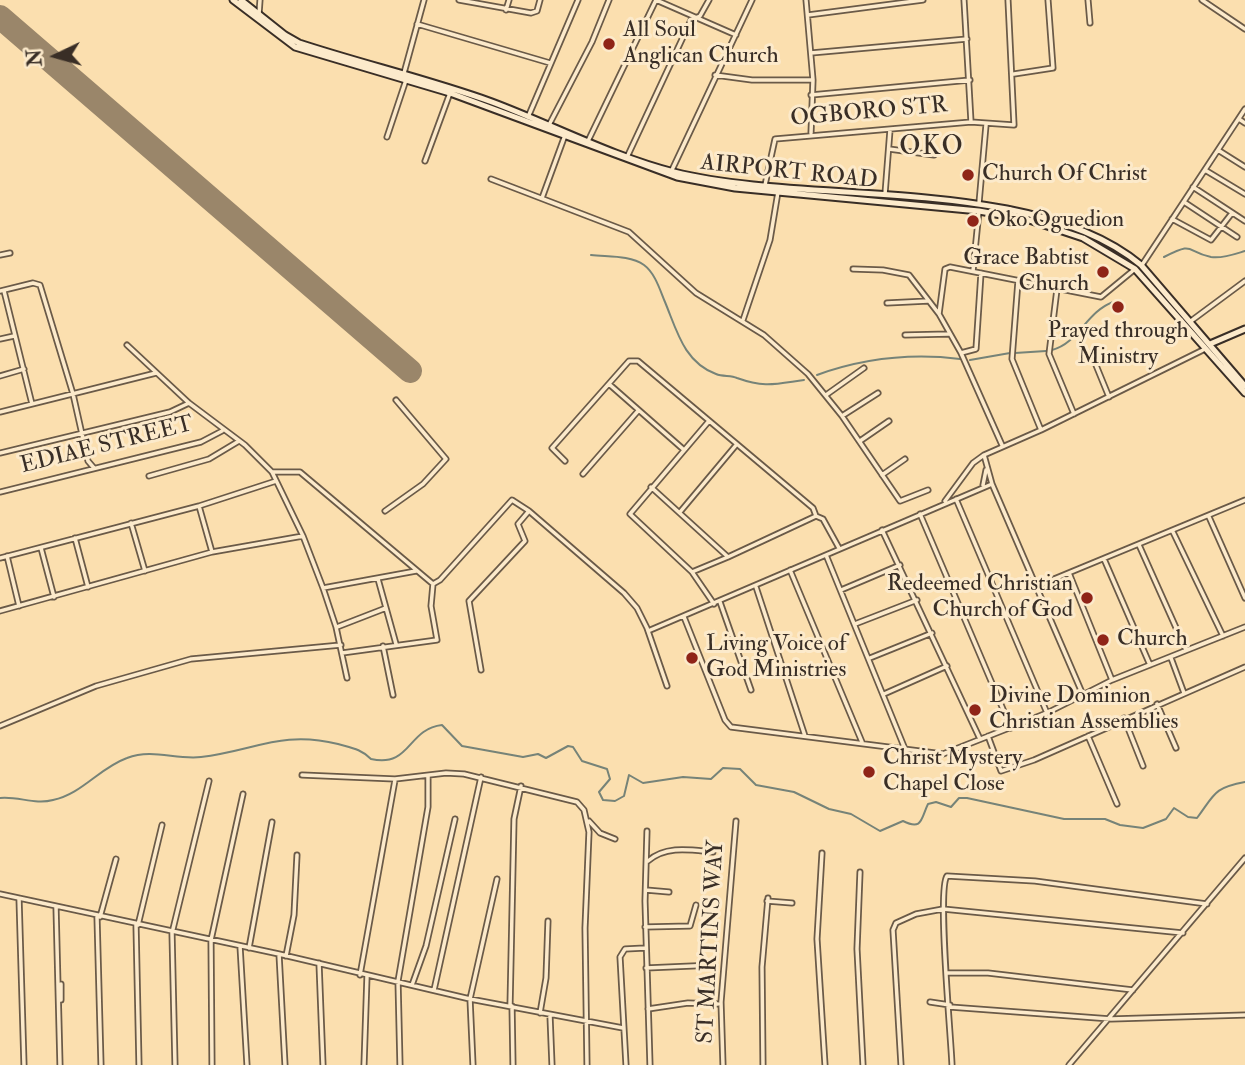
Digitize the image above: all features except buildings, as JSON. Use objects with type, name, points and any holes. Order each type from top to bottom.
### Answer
[{"type":"main road","name":"AIRPORT ROAD","points":[[233,0],[295,47],[405,77],[649,169],[698,183],[979,208],[1029,220],[1083,238],[1135,269],[1204,350],[1245,393]]},
{"type":"main road","name":"AIRPORT ROAD","points":[[242,0],[299,43],[528,117],[671,172],[723,181],[1031,215],[1084,232],[1127,253],[1142,265],[1245,386]]},
{"type":"main road","points":[[1210,344],[1245,329]]},
{"type":"street","points":[[259,14],[260,0]]},
{"type":"street","points":[[387,137],[424,0]]},
{"type":"street","points":[[459,0],[506,10],[535,12],[540,0]]},
{"type":"street","points":[[506,10],[509,0]]},
{"type":"street","points":[[528,117],[578,0]]},
{"type":"street","points":[[549,125],[592,43],[609,0]]},
{"type":"street","points":[[588,141],[656,0],[736,35]]},
{"type":"street","points":[[628,155],[695,17],[700,16],[709,0]]},
{"type":"street","points":[[671,172],[752,0]]},
{"type":"street","points":[[806,0],[813,80],[811,133]]},
{"type":"street","points":[[808,15],[923,0]]},
{"type":"street","points":[[964,0],[971,122]]},
{"type":"street","points":[[973,271],[986,125],[1014,125],[1014,74],[1008,0]]},
{"type":"street","points":[[1014,74],[1049,70],[1053,65],[1048,0]]},
{"type":"street","points":[[1088,0],[1090,23]]},
{"type":"street","points":[[1202,0],[1245,29]]},
{"type":"street","points":[[417,24],[550,63]]},
{"type":"street","points":[[811,53],[967,39]]},
{"type":"street","points":[[715,75],[752,80],[813,80]]},
{"type":"street","points":[[811,95],[970,80]]},
{"type":"street","points":[[425,161],[450,93]]},
{"type":"street","points":[[1142,265],[1245,109]]},
{"type":"street","points":[[1239,119],[1245,123]]},
{"type":"street","name":"OGBORO STR","points":[[765,185],[772,141],[811,133],[890,130],[971,122],[986,125]]},
{"type":"street","points":[[885,197],[890,130]]},
{"type":"street","points":[[542,198],[564,138]]},
{"type":"street","points":[[889,149],[934,155]]},
{"type":"street","points":[[1218,150],[1245,167]]},
{"type":"street","points":[[1205,170],[1245,194]]},
{"type":"street","points":[[491,179],[629,232],[696,293],[716,308],[743,320],[808,373],[860,441],[900,501],[928,490]]},
{"type":"street","points":[[1193,187],[1243,220],[1245,210]]},
{"type":"street","points":[[743,320],[770,240],[778,192]]},
{"type":"street","points":[[1184,202],[1237,237]]},
{"type":"street","points":[[1172,219],[1211,240],[1232,213]]},
{"type":"street","points":[[0,256],[10,253]]},
{"type":"street","points":[[939,314],[944,273],[950,267],[1101,297],[1135,269]]},
{"type":"street","points":[[853,269],[883,270],[909,275],[939,314],[961,354],[1002,445]]},
{"type":"street","points":[[961,354],[976,349],[981,273]]},
{"type":"street","points":[[1018,281],[1012,359],[1041,430]]},
{"type":"street","points":[[1190,321],[1245,281]]},
{"type":"street","points":[[32,404],[2,291],[33,283],[40,285],[73,394],[88,461],[94,468]]},
{"type":"street","points":[[1057,289],[1049,354],[1074,414]]},
{"type":"street","points":[[887,303],[928,301]]},
{"type":"street","points":[[905,335],[950,334]]},
{"type":"street","points":[[0,339],[14,336]]},
{"type":"street","points":[[943,503],[972,463],[984,455],[1110,397],[1204,350],[1210,344]]},
{"type":"street","points":[[127,345],[189,403],[222,431],[239,441],[272,472],[303,536],[323,588],[341,645],[347,678]]},
{"type":"street","points":[[1091,353],[1110,397]]},
{"type":"street","points":[[565,461],[552,448],[629,361],[638,361],[813,508],[816,516],[823,519],[839,548]]},
{"type":"street","points":[[826,396],[864,368]]},
{"type":"street","points":[[0,376],[24,369]]},
{"type":"street","points":[[0,412],[156,373]]},
{"type":"street","points":[[609,384],[683,449]]},
{"type":"street","points":[[842,416],[878,393]]},
{"type":"street","points":[[385,511],[423,484],[446,458],[396,400]]},
{"type":"street","points":[[0,453],[170,412],[189,403]]},
{"type":"street","points":[[583,474],[638,411]]},
{"type":"street","points":[[709,421],[633,507],[631,517],[692,572],[714,604]]},
{"type":"street","points":[[860,441],[889,421]]},
{"type":"street","name":"EDIAE STREET","points":[[0,492],[201,442],[222,431]]},
{"type":"street","points":[[149,476],[209,459],[239,441]]},
{"type":"street","points":[[680,512],[738,444]]},
{"type":"street","points":[[984,455],[992,484],[1083,695]]},
{"type":"street","points":[[882,475],[905,460]]},
{"type":"street","points":[[983,485],[986,467]]},
{"type":"street","points":[[272,472],[300,472],[433,584]]},
{"type":"street","points":[[0,558],[199,506],[276,481]]},
{"type":"street","points":[[648,631],[756,587],[983,485],[992,484]]},
{"type":"street","points":[[651,488],[728,557]]},
{"type":"street","points":[[956,499],[1047,713]]},
{"type":"street","points":[[1036,586],[1245,500]]},
{"type":"street","points":[[433,584],[440,580],[509,502],[514,501],[624,593],[637,608],[667,685]]},
{"type":"street","points":[[199,506],[212,552]]},
{"type":"street","points":[[481,670],[469,601],[525,541],[518,524],[529,511]]},
{"type":"street","points":[[920,514],[1010,728]]},
{"type":"street","points":[[692,572],[816,516]]},
{"type":"street","points":[[1209,516],[1245,598]]},
{"type":"street","points":[[131,523],[145,571]]},
{"type":"street","points":[[882,530],[901,565],[980,739]]},
{"type":"street","points":[[1173,531],[1223,636]]},
{"type":"street","points":[[0,611],[212,552],[303,536]]},
{"type":"street","points":[[75,538],[88,587]]},
{"type":"street","points":[[1139,545],[1186,650]]},
{"type":"street","points":[[41,547],[54,597]]},
{"type":"street","points":[[826,555],[905,749]]},
{"type":"street","points":[[7,556],[19,606]]},
{"type":"street","points":[[1104,559],[1150,665]]},
{"type":"street","points":[[841,590],[901,565]]},
{"type":"street","points":[[790,570],[862,742]]},
{"type":"street","points":[[323,588],[416,571]]},
{"type":"street","points":[[1069,573],[1112,680]]},
{"type":"street","points":[[378,579],[396,644]]},
{"type":"street","points":[[342,653],[437,640],[431,606],[433,584]]},
{"type":"street","points":[[756,587],[805,736]]},
{"type":"street","points":[[855,624],[916,600]]},
{"type":"street","points":[[720,602],[751,690]]},
{"type":"street","points":[[337,627],[386,608]]},
{"type":"street","points":[[684,617],[727,725],[740,730],[862,742],[943,754],[1047,713],[1112,680],[1245,627]]},
{"type":"street","points":[[870,658],[932,633]]},
{"type":"street","points":[[0,726],[96,686],[191,659],[341,645]]},
{"type":"street","points":[[383,646],[393,695]]},
{"type":"street","points":[[1171,658],[1184,693]]},
{"type":"street","points":[[884,694],[947,666]]},
{"type":"street","points":[[988,736],[1002,771],[1245,667]]},
{"type":"street","points":[[1157,705],[1176,748]]},
{"type":"street","points":[[1124,718],[1143,766]]},
{"type":"street","points":[[1088,736],[1117,804]]},
{"type":"street","points":[[302,775],[395,779],[446,773],[521,786],[577,802],[593,829],[615,839]]},
{"type":"street","points":[[400,1065],[398,982],[428,807],[428,776]]},
{"type":"street","points":[[434,990],[481,778]]},
{"type":"street","points":[[360,975],[395,779]]},
{"type":"street","points":[[175,1065],[172,933],[209,781]]},
{"type":"street","points":[[513,1065],[511,1006],[514,819],[521,786]]},
{"type":"street","points":[[212,1065],[211,940],[243,794]]},
{"type":"street","points":[[412,985],[429,933],[455,819]]},
{"type":"street","points":[[587,1065],[585,1022],[588,820]]},
{"type":"street","name":"ST MARTINS WAY","points":[[723,1065],[722,1002],[736,821]]},
{"type":"street","points":[[249,948],[272,822]]},
{"type":"street","points":[[139,1065],[137,925],[162,825]]},
{"type":"street","points":[[648,831],[645,927],[650,1065]]},
{"type":"street","points":[[648,861],[656,853],[667,851],[694,849],[713,852]]},
{"type":"street","points":[[822,853],[817,939],[825,1065]]},
{"type":"street","points":[[286,956],[294,915],[297,855]]},
{"type":"street","points":[[1069,1065],[1111,1019],[1245,858]]},
{"type":"street","points":[[101,1065],[98,917],[116,859]]},
{"type":"street","points":[[860,872],[857,949],[863,1065]]},
{"type":"street","points":[[952,1065],[943,909],[943,881],[947,876],[1035,881],[1206,904]]},
{"type":"street","points":[[473,1065],[470,999],[497,878]]},
{"type":"street","points":[[646,890],[668,892]]},
{"type":"street","points":[[0,894],[279,954],[470,999],[623,1028]]},
{"type":"street","points":[[19,898],[24,1065]]},
{"type":"street","points":[[763,1065],[761,977],[767,899],[792,903]]},
{"type":"street","points":[[645,927],[690,926],[696,905]]},
{"type":"street","points":[[56,907],[61,1065]]},
{"type":"street","points":[[901,1065],[893,930],[896,923],[916,914],[943,909],[1183,933]]},
{"type":"street","points":[[540,1013],[546,978],[548,921]]},
{"type":"street","points":[[240,946],[247,1065]]},
{"type":"street","points":[[626,1065],[620,957],[625,948],[646,948]]},
{"type":"street","points":[[279,954],[285,1065]]},
{"type":"street","points":[[319,963],[323,1065]]},
{"type":"street","points":[[646,968],[715,965]]},
{"type":"street","points":[[947,973],[988,973],[1133,990]]},
{"type":"street","points":[[364,1065],[367,976]]},
{"type":"street","points":[[61,984],[61,1065]]},
{"type":"street","points":[[21,985],[24,1065]]},
{"type":"street","points":[[930,1002],[950,1006],[1111,1019],[1245,1015]]},
{"type":"street","points":[[648,1009],[688,1003],[718,1003]]},
{"type":"street","points":[[550,1016],[552,1065]]},
{"type":"waterway","points":[[1164,257],[1186,248],[1215,257],[1245,251]]},
{"type":"waterway","points":[[591,255],[619,257],[648,268],[657,282],[683,344],[696,362],[705,369],[719,375],[763,384],[804,380]]},
{"type":"waterway","points":[[1052,350],[1069,341],[1096,313],[1113,302]]},
{"type":"waterway","points":[[1015,353],[1046,351]]},
{"type":"waterway","points":[[970,360],[1010,353]]},
{"type":"waterway","points":[[817,375],[852,364],[888,358],[960,359]]},
{"type":"waterway","points":[[0,798],[40,802],[63,797],[117,762],[137,755],[201,757],[284,740],[318,740],[360,751],[371,759],[384,760],[402,753],[422,733],[442,725],[462,746],[523,757],[538,754],[546,758],[568,746],[573,747],[582,761],[607,769],[610,779],[599,792],[603,800],[615,801],[624,796],[629,775],[643,783],[683,777],[711,779],[723,768],[740,769],[756,785],[794,792],[829,809],[851,814],[880,831],[903,821],[918,824],[928,804],[936,802],[951,807],[959,798],[1064,819],[1105,819],[1120,825],[1143,828],[1166,819],[1174,808],[1188,817],[1197,818],[1216,793],[1245,782]]},
{"type":"runway","points":[[0,17],[410,371]]},
{"type":"place","name":"All Soul Anglican Church","points":[[609,44]]},
{"type":"place","name":"Church Of Christ","points":[[968,175]]},
{"type":"place","name":"Oko Oguedion","points":[[973,221]]},
{"type":"place","name":"Grace Babtist Church","points":[[1103,272]]},
{"type":"place","name":"Prayed through Ministry","points":[[1118,307]]},
{"type":"place","name":"Redeemed Christian Church of God","points":[[1087,598]]},
{"type":"place","name":"Church","points":[[1103,640]]},
{"type":"place","name":"Living Voice of God Ministries","points":[[692,658]]},
{"type":"place","name":"Divine Dominion Christian Assemblies","points":[[975,710]]},
{"type":"place","name":"Christ Mystery Chapel Close","points":[[869,772]]},
{"type":"district","name":"OKO","points":[[932,148]]}]
